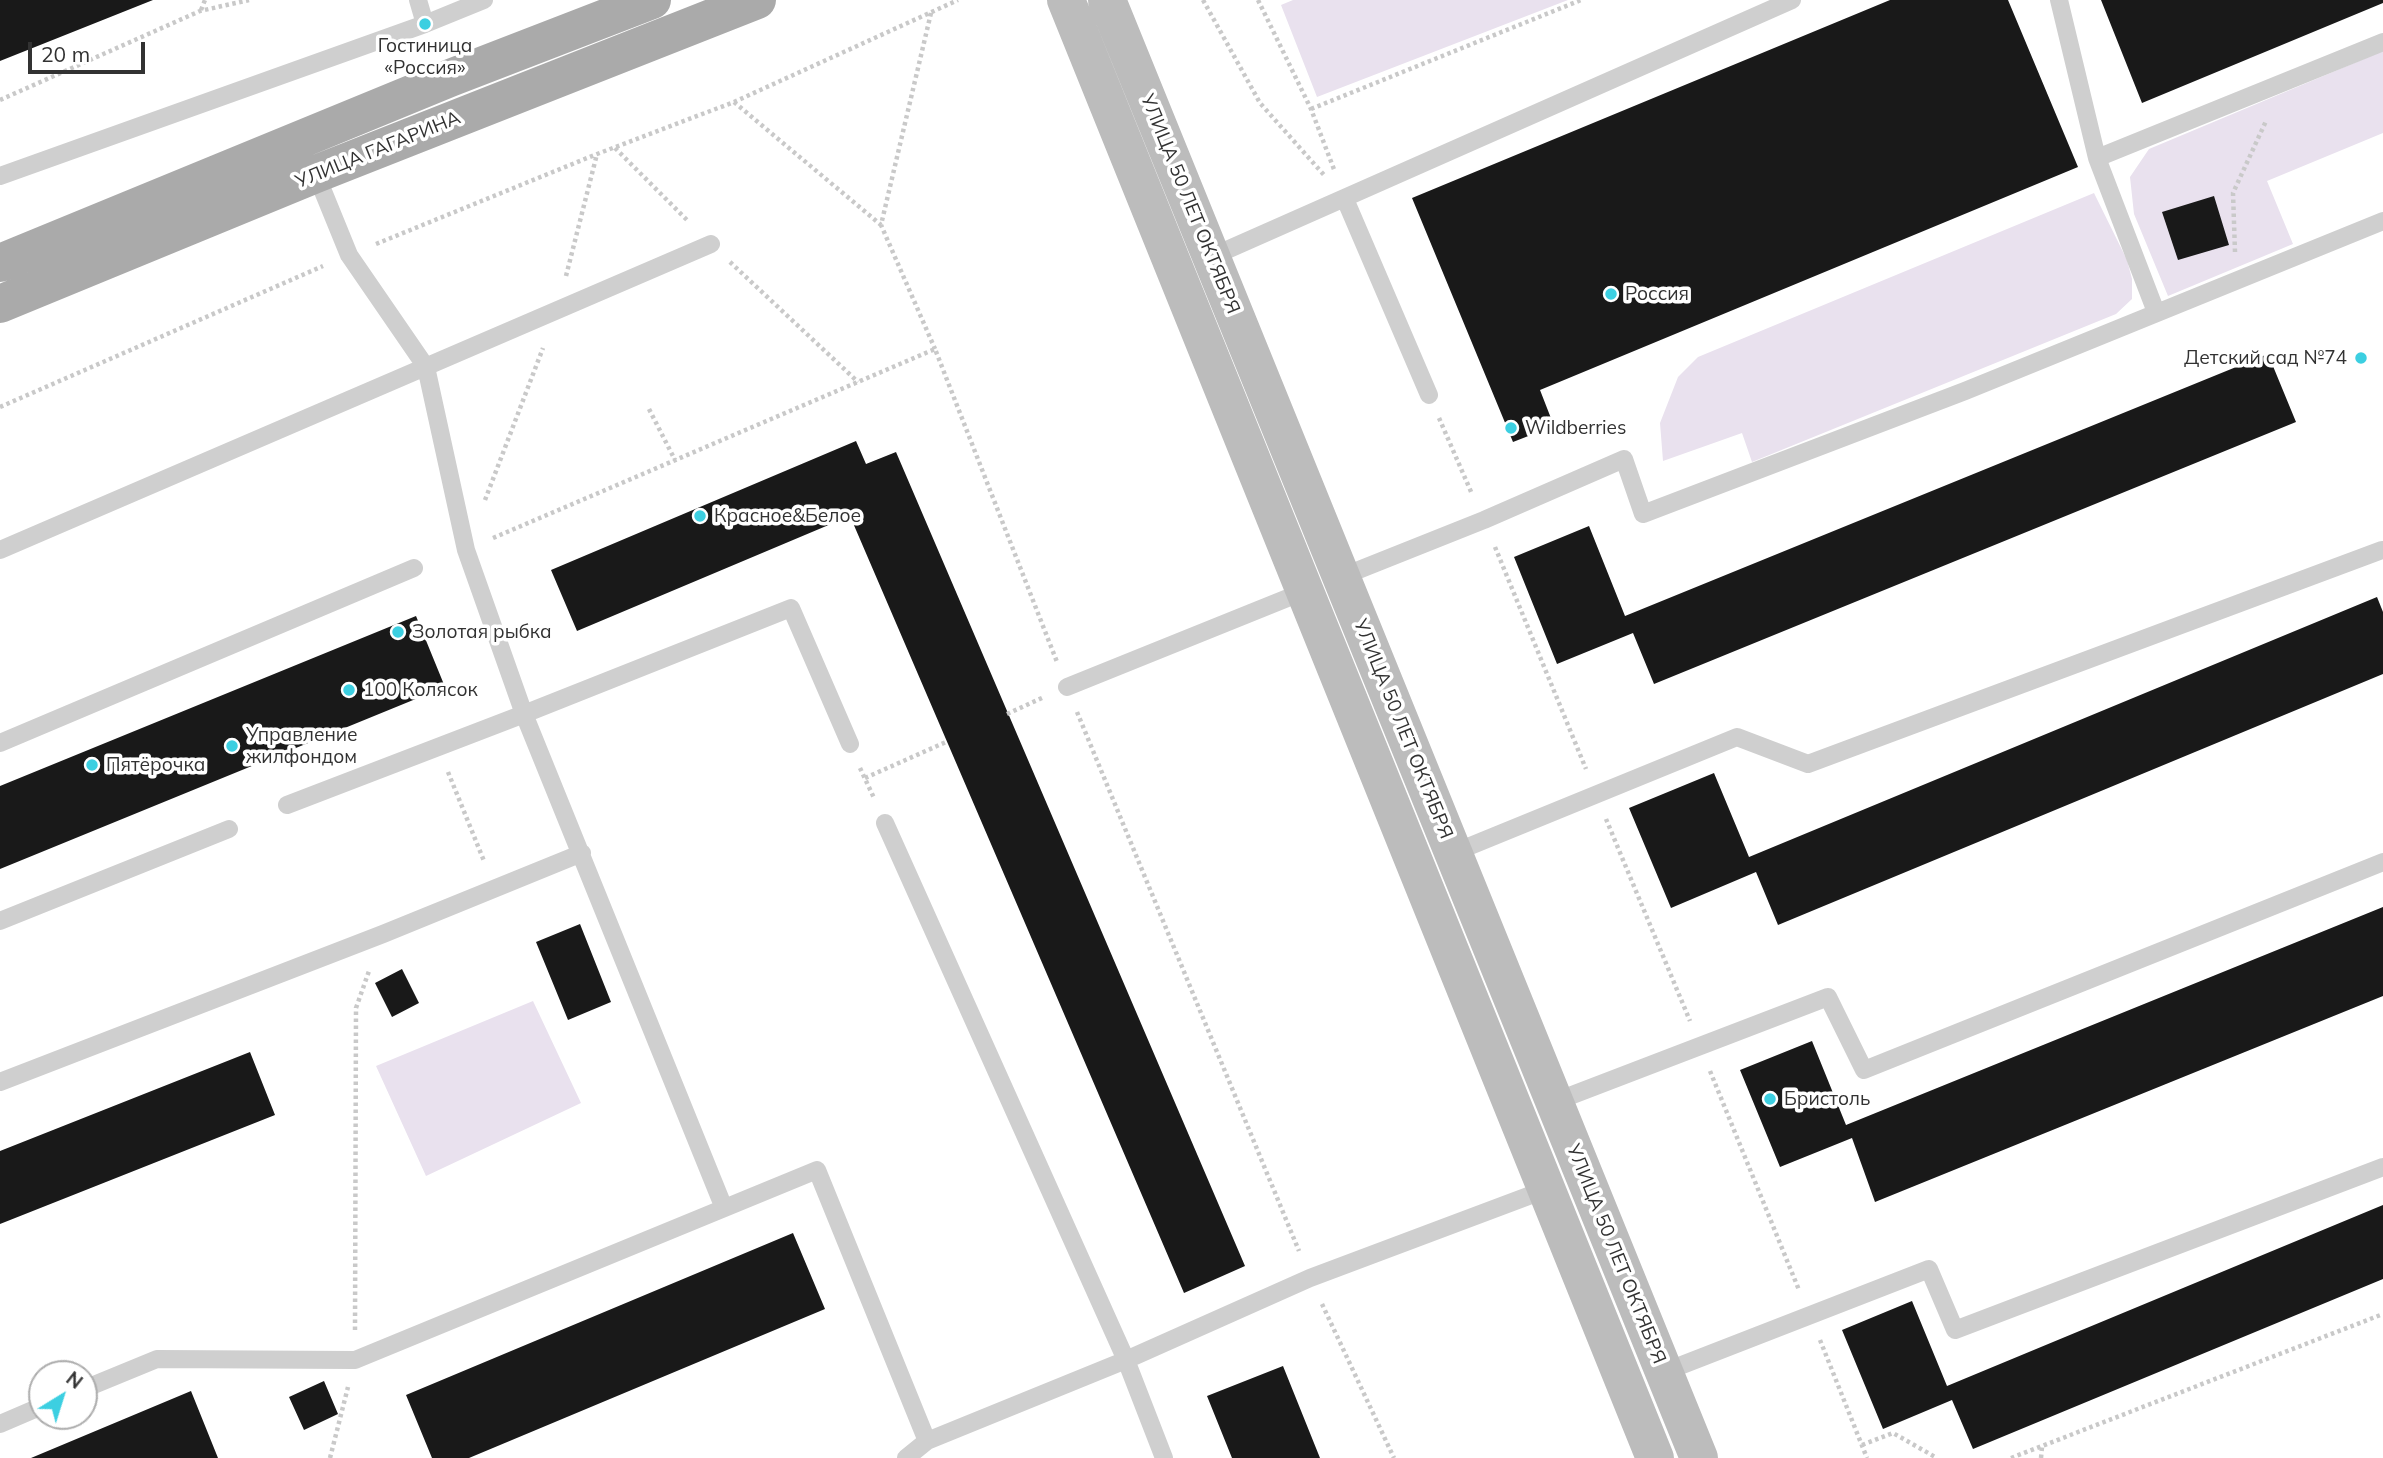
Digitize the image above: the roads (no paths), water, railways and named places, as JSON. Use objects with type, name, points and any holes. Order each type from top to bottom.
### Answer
[{"type":"main road","name":"УЛИЦА ГАГАРИНА","points":[[0,263],[450,78],[652,0]]},
{"type":"main road","name":"УЛИЦА ГАГАРИНА","points":[[0,304],[317,174],[757,0]]},
{"type":"main road","points":[[303,139],[317,174]]},
{"type":"street","name":"УЛИЦА 50 ЛЕТ ОКТЯБРЯ","points":[[1066,0],[1655,1458]]},
{"type":"street","name":"УЛИЦА 50 ЛЕТ ОКТЯБРЯ","points":[[1107,0],[1699,1458]]},
{"type":"street","points":[[1175,272],[1212,257]]},
{"type":"street","points":[[1305,591],[1341,577]]},
{"type":"street","points":[[1416,867],[1453,853]]},
{"type":"street","points":[[1517,1118],[1554,1102]]},
{"type":"street","points":[[1547,1189],[1584,1175]]},
{"type":"street","points":[[1626,1386],[1664,1372]]},
{"type":"lane","points":[[418,0],[425,24]]},
{"type":"lane","points":[[0,176],[425,24],[484,0]]},
{"type":"lane","points":[[1212,257],[1791,0]]},
{"type":"lane","points":[[2059,0],[2097,158],[2156,312]]},
{"type":"lane","points":[[2097,158],[2383,42]]},
{"type":"lane","points":[[317,174],[349,255],[426,367],[466,550],[524,714],[724,1208]]},
{"type":"lane","points":[[1345,199],[1429,395]]},
{"type":"lane","points":[[1341,577],[1484,520],[1624,459],[1643,514],[1965,391],[2383,221]]},
{"type":"lane","points":[[0,550],[711,244]]},
{"type":"lane","points":[[1453,853],[1737,737],[1808,764],[2382,550]]},
{"type":"lane","points":[[0,743],[414,568]]},
{"type":"lane","points":[[1067,687],[1305,591]]},
{"type":"lane","points":[[287,805],[791,608],[850,744]]},
{"type":"lane","points":[[885,823],[1126,1360],[1164,1458]]},
{"type":"lane","points":[[0,921],[229,829]]},
{"type":"lane","points":[[0,1082],[383,934],[582,853]]},
{"type":"lane","points":[[1554,1102],[1828,997],[1864,1070],[2383,862]]},
{"type":"lane","points":[[1664,1372],[1929,1269],[1955,1330],[2383,1167]]},
{"type":"lane","points":[[98,1383],[157,1359],[355,1360],[817,1170],[927,1441]]},
{"type":"lane","points":[[906,1458],[927,1441],[1126,1360],[1310,1278],[1547,1189]]},
{"type":"lane","points":[[0,1424],[28,1412]]},
{"type":"place","name":"Гостиница «Россия»","points":[[425,24]]},
{"type":"place","name":"Россия","points":[[1611,294]]},
{"type":"place","name":"Детский сад №74","points":[[2361,358]]},
{"type":"place","name":"Wildberries","points":[[1511,428]]},
{"type":"place","name":"Красное&Белое","points":[[700,516]]},
{"type":"place","name":"Золотая рыбка","points":[[398,632]]},
{"type":"place","name":"100 Колясок","points":[[349,690]]},
{"type":"place","name":"Управление жилфондом","points":[[232,746]]},
{"type":"place","name":"Пятёрочка","points":[[92,765]]},
{"type":"place","name":"Бристоль","points":[[1770,1099]]}]
